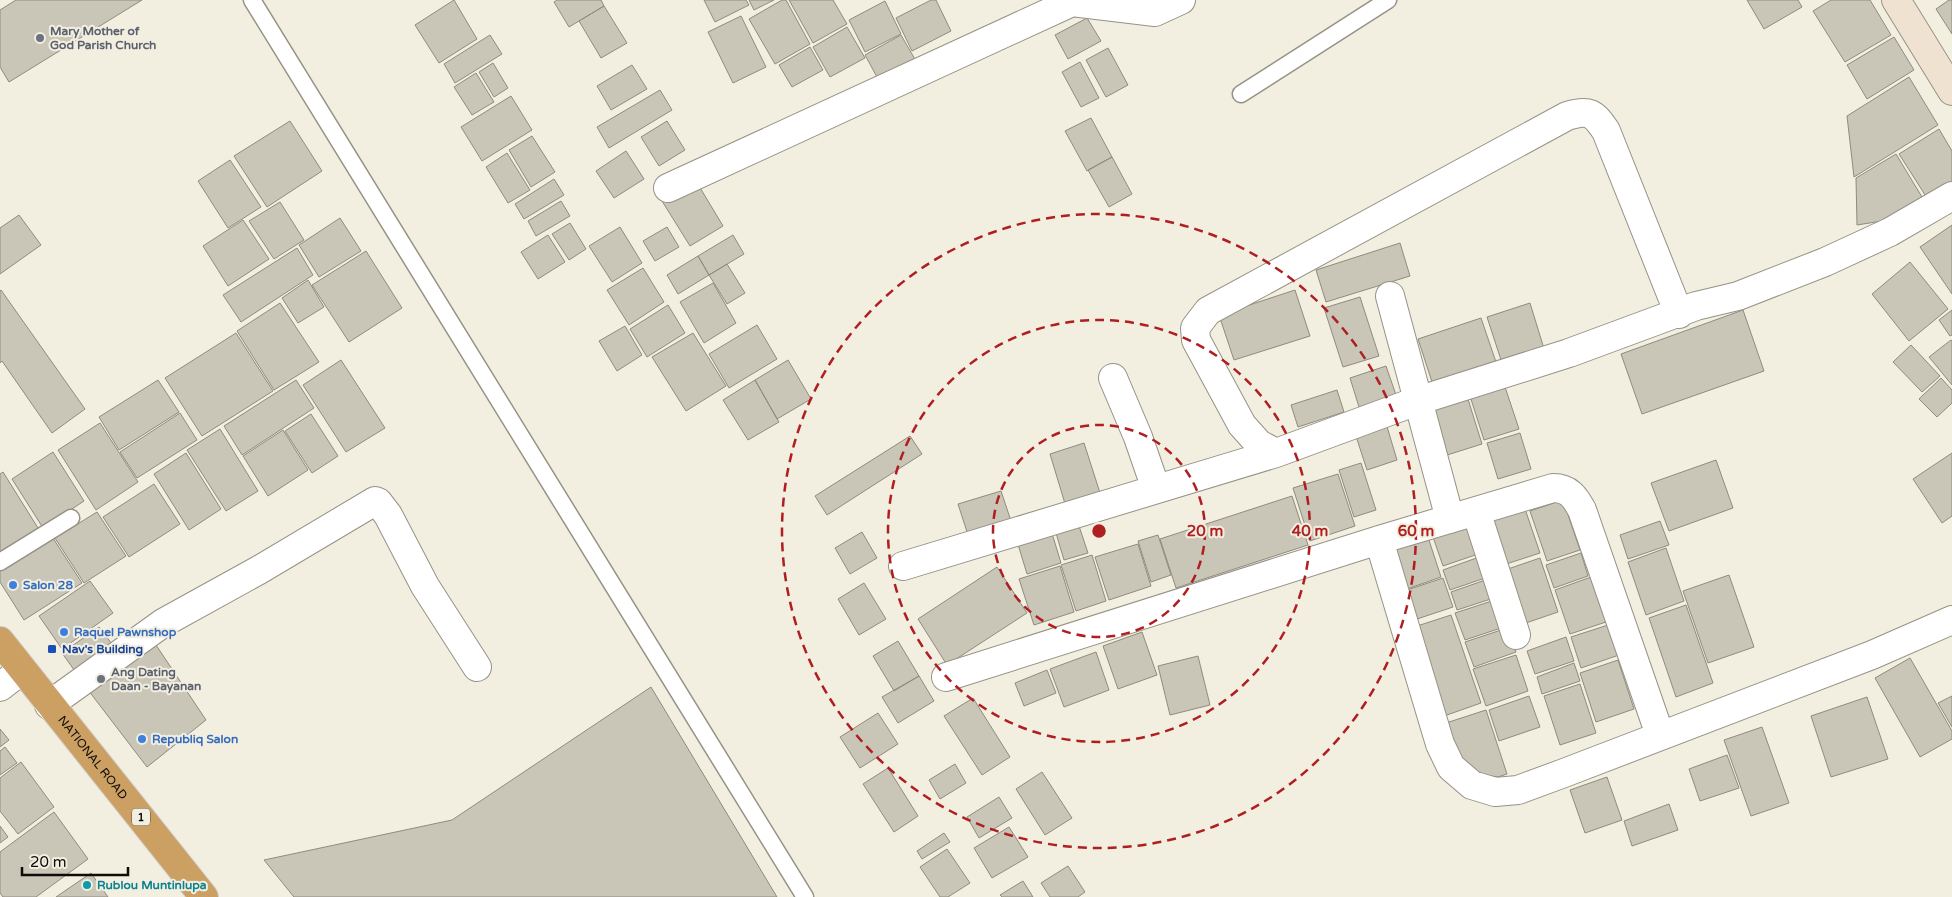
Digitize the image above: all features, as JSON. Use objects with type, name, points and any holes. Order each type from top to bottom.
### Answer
[{"type":"highway","name":"NATIONAL ROAD","points":[[0,641],[204,897]]},
{"type":"main road","points":[[1896,0],[1952,91]]},
{"type":"street","points":[[668,188],[1072,2],[1155,12],[1180,0]]},
{"type":"street","points":[[1276,453],[1259,444],[1242,425],[1196,340],[1195,328],[1208,311],[1567,116],[1580,112],[1590,113],[1599,120],[1606,131],[1679,314]]},
{"type":"street","points":[[903,566],[1276,453],[1417,401],[1569,353],[1679,314],[1696,306],[1738,296],[1826,262],[1890,232],[1952,196]]},
{"type":"street","points":[[1390,296],[1450,519]]},
{"type":"street","points":[[1112,378],[1138,437],[1156,490]]},
{"type":"street","points":[[946,677],[1379,540],[1553,488],[1562,488],[1571,493],[1582,510],[1660,735]]},
{"type":"street","points":[[50,705],[163,623],[259,570],[375,501],[378,502],[388,515],[425,586],[477,667]]},
{"type":"street","points":[[1476,511],[1516,635]]},
{"type":"street","points":[[1379,540],[1440,744],[1451,767],[1472,785],[1495,792],[1518,790],[1872,656],[1952,620]]},
{"type":"street","points":[[0,687],[22,670]]},
{"type":"lane","points":[[252,0],[806,897]]},
{"type":"lane","points":[[1240,94],[1388,0]]},
{"type":"lane","points":[[0,562],[71,518]]},
{"type":"building","name":"Mary Mother of God Parish Church","points":[[16,0],[142,0],[9,82],[0,67],[0,10]]},
{"type":"building","points":[[454,0],[477,39],[439,63],[415,25]]},
{"type":"building","points":[[557,0],[601,0],[604,6],[569,27],[554,2]]},
{"type":"building","points":[[704,0],[746,0],[749,5],[715,22]]},
{"type":"building","points":[[749,0],[774,0],[754,10]]},
{"type":"building","points":[[782,0],[786,0],[810,44],[775,64],[749,19]]},
{"type":"building","points":[[789,0],[833,0],[847,24],[813,43]]},
{"type":"building","points":[[931,0],[936,0],[951,31],[912,51],[896,18]]},
{"type":"building","points":[[1747,0],[1798,0],[1802,7],[1764,29]]},
{"type":"building","points":[[1831,0],[1870,0],[1891,35],[1845,62],[1813,11]]},
{"type":"building","points":[[1952,0],[1952,34],[1936,9]]},
{"type":"building","points":[[885,1],[901,34],[865,52],[849,20]]},
{"type":"building","points":[[604,6],[627,43],[601,58],[579,21]]},
{"type":"building","points":[[741,16],[766,67],[733,83],[708,32]]},
{"type":"building","points":[[1087,18],[1101,41],[1068,59],[1055,35]]},
{"type":"building","points":[[847,27],[865,58],[830,77],[813,47]]},
{"type":"building","points":[[490,35],[502,54],[455,83],[444,64]]},
{"type":"building","points":[[901,35],[920,68],[883,88],[865,55]]},
{"type":"building","points":[[1894,37],[1914,70],[1867,99],[1847,65]]},
{"type":"building","points":[[810,47],[823,70],[792,87],[779,65]]},
{"type":"building","points":[[1108,48],[1128,85],[1106,97],[1086,60]]},
{"type":"building","points":[[1080,62],[1099,98],[1081,107],[1062,72]]},
{"type":"building","points":[[493,63],[508,88],[494,97],[479,72]]},
{"type":"building","points":[[632,65],[647,89],[611,110],[597,86]]},
{"type":"building","points":[[476,73],[494,102],[472,115],[454,87]]},
{"type":"building","points":[[1909,77],[1938,125],[1854,177],[1847,116]]},
{"type":"building","points":[[660,90],[672,110],[609,148],[597,127]]},
{"type":"building","points":[[511,96],[532,130],[482,161],[461,127]]},
{"type":"building","points":[[1091,118],[1112,157],[1087,171],[1065,131]]},
{"type":"building","points":[[290,121],[322,171],[267,207],[234,156]]},
{"type":"building","points":[[667,121],[685,150],[659,166],[641,137]]},
{"type":"building","points":[[1939,129],[1952,151],[1952,183],[1927,198],[1899,154]]},
{"type":"building","points":[[532,136],[555,172],[531,187],[509,150]]},
{"type":"building","points":[[626,151],[644,179],[614,198],[596,171]]},
{"type":"building","points":[[507,153],[530,190],[508,203],[486,167]]},
{"type":"building","points":[[1896,154],[1922,197],[1882,221],[1857,225],[1856,178]]},
{"type":"building","points":[[1112,157],[1132,194],[1109,207],[1088,170]]},
{"type":"building","points":[[230,160],[261,207],[228,228],[198,181]]},
{"type":"building","points":[[554,179],[564,195],[524,219],[515,204]]},
{"type":"building","points":[[696,181],[723,226],[690,246],[662,201]]},
{"type":"building","points":[[561,201],[570,216],[536,236],[528,221]]},
{"type":"building","points":[[280,202],[304,240],[274,259],[249,221]]},
{"type":"building","points":[[19,215],[41,245],[0,274],[0,228]]},
{"type":"building","points":[[340,218],[361,251],[319,277],[299,245]]},
{"type":"building","points":[[243,220],[269,259],[228,286],[203,246]]},
{"type":"building","points":[[570,223],[586,249],[569,260],[552,234]]},
{"type":"building","points":[[1952,225],[1952,294],[1920,247]]},
{"type":"building","points":[[620,227],[642,263],[612,282],[589,246]]},
{"type":"building","points":[[667,227],[679,247],[655,261],[643,241]]},
{"type":"building","points":[[548,235],[565,262],[538,279],[521,252]]},
{"type":"building","points":[[733,235],[744,254],[709,275],[698,256]]},
{"type":"building","points":[[1400,243],[1410,276],[1326,302],[1316,270]]},
{"type":"building","points":[[297,248],[313,275],[241,322],[223,295]]},
{"type":"building","points":[[366,251],[402,308],[349,342],[312,285]]},
{"type":"building","points":[[698,256],[709,275],[678,294],[667,275]]},
{"type":"building","points":[[1910,262],[1948,309],[1909,341],[1872,294]]},
{"type":"building","points":[[727,264],[745,293],[727,304],[709,275]]},
{"type":"building","points":[[643,268],[664,302],[629,325],[607,290]]},
{"type":"building","points":[[308,280],[324,307],[298,323],[282,298]]},
{"type":"building","points":[[713,283],[736,323],[704,343],[680,302]]},
{"type":"building","points":[[1,290],[85,409],[52,433],[2,361],[0,363]]},
{"type":"building","points":[[1295,290],[1310,336],[1234,360],[1219,315]]},
{"type":"building","points":[[1360,297],[1379,356],[1343,367],[1324,308]]},
{"type":"building","points":[[280,303],[319,362],[274,390],[237,331]]},
{"type":"building","points":[[1530,303],[1545,352],[1503,366],[1487,317]]},
{"type":"building","points":[[668,305],[685,333],[647,357],[630,329]]},
{"type":"building","points":[[1743,310],[1764,371],[1642,414],[1621,354]]},
{"type":"building","points":[[1952,310],[1952,335],[1950,336],[1939,320]]},
{"type":"building","points":[[1481,318],[1498,368],[1434,388],[1418,339]]},
{"type":"building","points":[[757,325],[777,359],[729,388],[709,354]]},
{"type":"building","points":[[625,326],[642,355],[617,371],[599,341]]},
{"type":"building","points":[[236,333],[273,391],[202,436],[165,378]]},
{"type":"building","points":[[693,333],[726,386],[686,411],[652,357]]},
{"type":"building","points":[[1952,341],[1952,385],[1929,357]]},
{"type":"building","points":[[1911,345],[1940,376],[1922,392],[1893,362]]},
{"type":"building","points":[[341,360],[385,428],[346,452],[303,385]]},
{"type":"building","points":[[788,360],[811,399],[777,419],[755,380]]},
{"type":"building","points":[[1386,366],[1396,395],[1359,407],[1350,378]]},
{"type":"building","points":[[1941,378],[1952,390],[1952,403],[1937,417],[1919,399]]},
{"type":"building","points":[[158,380],[179,412],[119,450],[99,417]]},
{"type":"building","points":[[296,380],[314,408],[242,455],[224,426]]},
{"type":"building","points":[[755,380],[779,422],[748,440],[723,400]]},
{"type":"building","points":[[1504,384],[1519,429],[1484,440],[1470,396]]},
{"type":"building","points":[[1337,390],[1344,412],[1298,427],[1291,405]]},
{"type":"building","points":[[1467,396],[1482,444],[1444,456],[1428,408]]},
{"type":"building","points":[[180,413],[197,440],[137,478],[120,452]]},
{"type":"building","points":[[311,414],[338,456],[312,473],[285,431]]},
{"type":"building","points":[[1385,420],[1397,460],[1367,470],[1354,430]]},
{"type":"building","points":[[100,423],[138,482],[96,510],[58,450]]},
{"type":"building","points":[[220,429],[258,491],[226,511],[187,450]]},
{"type":"building","points":[[283,430],[308,470],[268,496],[243,456]]},
{"type":"building","points":[[1520,433],[1531,469],[1498,479],[1487,443]]},
{"type":"building","points":[[910,436],[922,454],[827,515],[815,496]]},
{"type":"building","points":[[1084,443],[1101,496],[1066,507],[1050,454]]},
{"type":"building","points":[[53,452],[84,501],[43,528],[12,479]]},
{"type":"building","points":[[186,453],[221,509],[189,530],[154,474]]},
{"type":"building","points":[[1952,453],[1952,516],[1942,523],[1913,479]]},
{"type":"building","points":[[1716,460],[1733,508],[1669,531],[1651,483]]},
{"type":"building","points":[[1361,463],[1376,510],[1354,517],[1339,470]]},
{"type":"building","points":[[3,472],[38,528],[0,552],[0,474]]},
{"type":"building","points":[[1338,474],[1355,526],[1310,541],[1293,488]]},
{"type":"building","points":[[154,484],[180,524],[129,557],[103,517]]},
{"type":"building","points":[[1001,491],[1012,524],[969,538],[958,504]]},
{"type":"building","points":[[1292,496],[1308,545],[1176,588],[1160,539]]},
{"type":"building","points":[[1563,500],[1580,550],[1547,561],[1530,511]]},
{"type":"building","points":[[1525,509],[1540,553],[1500,566],[1485,522]]},
{"type":"building","points":[[97,512],[126,556],[84,583],[55,538]]},
{"type":"building","points":[[1470,521],[1481,553],[1443,566],[1432,534]]},
{"type":"building","points":[[1660,521],[1669,545],[1628,559],[1620,535]]},
{"type":"building","points":[[1079,526],[1088,553],[1064,560],[1056,533]]},
{"type":"building","points":[[1051,530],[1061,563],[1027,574],[1017,541]]},
{"type":"building","points":[[1426,531],[1441,577],[1407,589],[1392,543]]},
{"type":"building","points":[[862,532],[877,558],[850,574],[835,548]]},
{"type":"building","points":[[51,535],[82,583],[24,620],[0,582],[0,567]]},
{"type":"building","points":[[1158,535],[1171,575],[1151,582],[1138,541]]},
{"type":"building","points":[[1138,544],[1151,586],[1109,600],[1095,557]]},
{"type":"building","points":[[1666,548],[1684,601],[1646,615],[1628,562]]},
{"type":"building","points":[[1581,553],[1588,576],[1554,588],[1546,565]]},
{"type":"building","points":[[1092,555],[1106,601],[1076,611],[1061,565]]},
{"type":"building","points":[[1482,556],[1488,577],[1450,590],[1443,570]]},
{"type":"building","points":[[1540,558],[1558,612],[1520,625],[1502,571]]},
{"type":"building","points":[[1060,566],[1074,612],[1034,625],[1019,579]]},
{"type":"building","points":[[997,567],[1027,613],[947,665],[918,619]]},
{"type":"building","points":[[1729,575],[1754,647],[1708,663],[1683,591]]},
{"type":"building","points":[[1591,577],[1606,622],[1570,634],[1555,590]]},
{"type":"building","points":[[1443,578],[1453,607],[1417,619],[1407,590]]},
{"type":"building","points":[[1491,578],[1497,597],[1457,610],[1451,592]]},
{"type":"building","points":[[90,581],[113,613],[62,649],[39,616]]},
{"type":"building","points":[[864,583],[886,619],[859,635],[838,599]]},
{"type":"building","points":[[1498,599],[1507,626],[1465,640],[1455,613]]},
{"type":"building","points":[[1686,605],[1713,683],[1676,697],[1649,618]]},
{"type":"building","points":[[1451,615],[1481,703],[1444,716],[1414,627]]},
{"type":"building","points":[[1608,625],[1619,655],[1581,668],[1571,637]]},
{"type":"building","points":[[99,627],[115,648],[77,674],[62,653]]},
{"type":"building","points":[[1507,628],[1516,652],[1474,667],[1465,642]]},
{"type":"building","points":[[1142,632],[1157,675],[1118,689],[1103,646]]},
{"type":"building","points":[[150,636],[206,720],[147,767],[85,686]]},
{"type":"building","points":[[1566,637],[1574,661],[1535,674],[1527,651]]},
{"type":"building","points":[[898,641],[919,676],[894,691],[873,656]]},
{"type":"building","points":[[1096,652],[1109,690],[1064,707],[1050,669]]},
{"type":"building","points":[[1516,655],[1528,691],[1486,706],[1473,669]]},
{"type":"building","points":[[1198,656],[1210,705],[1170,715],[1158,666]]},
{"type":"building","points":[[1910,658],[1952,731],[1952,739],[1920,757],[1875,678]]},
{"type":"building","points":[[1618,660],[1634,709],[1596,722],[1580,673]]},
{"type":"building","points":[[1574,663],[1580,681],[1542,694],[1537,677]]},
{"type":"building","points":[[1047,670],[1056,693],[1024,706],[1015,683]]},
{"type":"building","points":[[919,676],[934,701],[898,723],[882,697]]},
{"type":"building","points":[[1580,684],[1596,733],[1560,745],[1544,696]]},
{"type":"building","points":[[651,687],[777,897],[294,897],[264,860],[452,820]]},
{"type":"building","points":[[1529,696],[1540,727],[1499,741],[1489,710]]},
{"type":"building","points":[[1952,696],[1952,727],[1938,703]]},
{"type":"building","points":[[1867,697],[1888,759],[1831,777],[1811,716]]},
{"type":"building","points":[[973,698],[1010,757],[982,775],[944,716]]},
{"type":"building","points":[[1486,710],[1507,774],[1498,777],[1478,774],[1464,763],[1452,743],[1446,723]]},
{"type":"building","points":[[878,713],[898,744],[860,768],[840,737]]},
{"type":"building","points":[[1762,727],[1789,803],[1751,816],[1724,740]]},
{"type":"building","points":[[0,729],[9,740],[0,747]]},
{"type":"building","points":[[5,747],[17,763],[0,775],[0,751]]},
{"type":"building","points":[[1727,755],[1739,788],[1700,801],[1689,769]]},
{"type":"building","points":[[21,762],[54,807],[18,834],[0,811],[0,778]]},
{"type":"building","points":[[955,764],[966,783],[940,799],[929,780]]},
{"type":"building","points":[[888,768],[918,816],[894,832],[863,784]]},
{"type":"building","points":[[1042,772],[1072,818],[1045,835],[1016,789]]},
{"type":"building","points":[[1607,777],[1622,820],[1585,833],[1570,790]]},
{"type":"building","points":[[999,797],[1012,818],[979,838],[967,817]]},
{"type":"building","points":[[1669,804],[1678,830],[1632,846],[1624,821]]},
{"type":"building","points":[[54,812],[88,859],[36,897],[3,897],[0,893],[0,852]]},
{"type":"building","points":[[0,826],[8,837],[0,843]]},
{"type":"building","points":[[1009,827],[1028,857],[992,878],[974,848]]},
{"type":"building","points":[[944,833],[950,842],[922,859],[917,851]]},
{"type":"building","points":[[947,849],[970,883],[948,897],[940,897],[920,867]]},
{"type":"building","points":[[1068,866],[1085,892],[1078,897],[1050,897],[1041,883]]},
{"type":"building","name":"Rublou Muntinlupa","points":[[91,873],[108,897],[56,897]]},
{"type":"building","points":[[1023,881],[1033,897],[1002,897],[1000,895]]},
{"type":"place","name":"Mary Mother of God Parish Church","points":[[40,38]]},
{"type":"place","name":"Salon 28","points":[[13,585]]},
{"type":"place","name":"Raquel Pawnshop","points":[[64,632]]},
{"type":"place","name":"Nav's Building","points":[[52,649]]},
{"type":"place","name":"Ang Dating Daan - Bayanan","points":[[101,679]]},
{"type":"place","name":"Republiq Salon","points":[[142,739]]},
{"type":"place","name":"Rublou Muntinlupa","points":[[87,885]]}]
